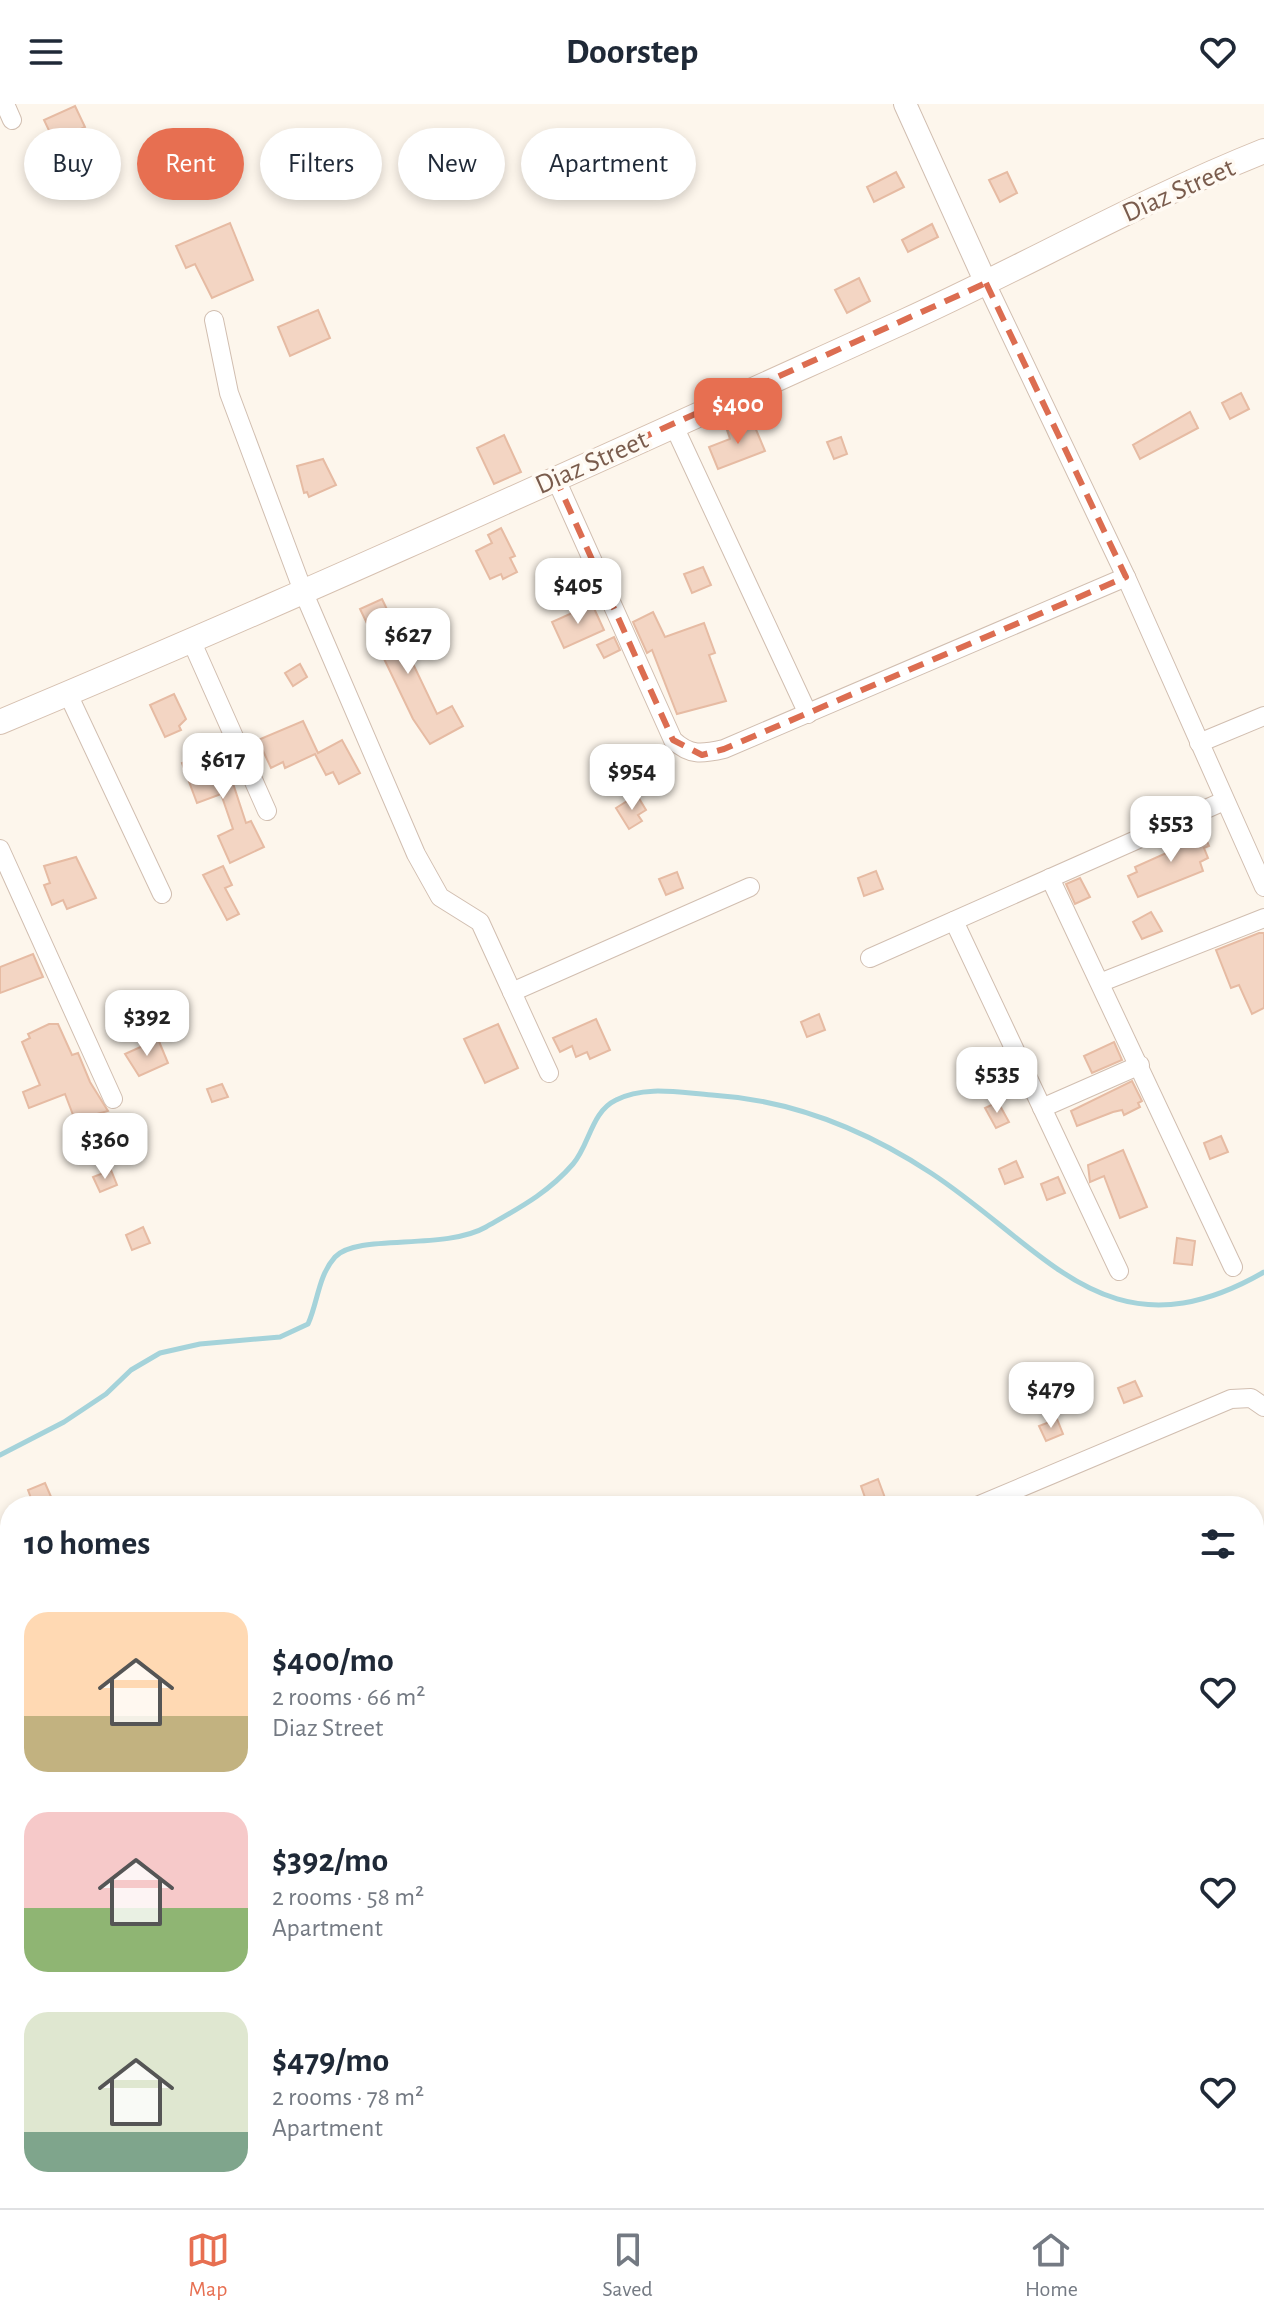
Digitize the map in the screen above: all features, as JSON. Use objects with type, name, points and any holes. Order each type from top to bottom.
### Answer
[{"type":"main road","name":"Diaz Street","points":[[0,722],[303,591],[986,283],[1108,221],[1264,151]]},
{"type":"street","points":[[905,104],[1126,577],[1264,887]]},
{"type":"street","points":[[214,320],[229,393],[303,591],[432,888],[440,897],[480,922],[549,1073]]},
{"type":"street","points":[[673,424],[808,714]]},
{"type":"street","points":[[555,477],[673,740],[685,751],[702,755],[808,714],[1126,577]]},
{"type":"street","points":[[191,640],[267,811]]},
{"type":"street","points":[[68,694],[162,894]]},
{"type":"street","points":[[1199,743],[1264,716]]},
{"type":"street","points":[[870,958],[1224,801]]},
{"type":"street","points":[[0,849],[113,1099]]},
{"type":"street","points":[[1050,878],[1102,982],[1233,1267]]},
{"type":"street","points":[[512,992],[750,887]]},
{"type":"street","points":[[1102,982],[1264,918]]},
{"type":"street","points":[[954,921],[1119,1271]]},
{"type":"street","points":[[1042,1108],[1140,1065]]},
{"type":"street","points":[[1001,1496],[1231,1399],[1251,1398],[1264,1407]]},
{"type":"highlighted area","points":[[986,283],[1126,577],[724,749],[702,755],[673,740],[555,477]]},
{"type":"building","points":[[75,106],[85,127],[48,128],[44,120]]},
{"type":"building","points":[[896,172],[904,187],[874,202],[867,187]]},
{"type":"building","points":[[1007,172],[1017,193],[1000,202],[989,180]]},
{"type":"building","points":[[230,223],[253,280],[212,298],[195,264],[186,268],[176,246]]},
{"type":"building","points":[[932,224],[938,237],[908,252],[902,240]]},
{"type":"building","points":[[859,278],[870,301],[847,313],[835,290]]},
{"type":"building","points":[[318,310],[330,338],[290,356],[278,327]]},
{"type":"building","points":[[1241,393],[1249,409],[1230,419],[1222,403]]},
{"type":"building","points":[[1190,412],[1198,428],[1140,459],[1133,445]]},
{"type":"building","points":[[752,420],[765,451],[718,469],[709,447],[730,439],[727,430]]},
{"type":"building","points":[[504,435],[521,472],[494,484],[477,448]]},
{"type":"building","points":[[841,437],[847,454],[834,459],[827,442]]},
{"type":"building","points":[[323,459],[336,485],[309,497],[307,492],[304,493],[297,466]]},
{"type":"building","points":[[501,528],[515,556],[510,558],[517,572],[503,579],[501,574],[490,579],[476,551],[492,543],[488,535]]},
{"type":"building","points":[[703,567],[711,585],[692,593],[684,574]]},
{"type":"building","points":[[382,599],[437,714],[452,706],[463,726],[430,744],[413,719],[360,609]]},
{"type":"building","points":[[592,604],[604,630],[564,648],[552,622]]},
{"type":"building","points":[[653,612],[665,637],[704,623],[715,653],[709,655],[726,701],[677,714],[652,650],[647,653],[633,622]]},
{"type":"building","points":[[614,637],[620,650],[604,658],[597,645]]},
{"type":"building","points":[[300,664],[307,677],[293,686],[285,673]]},
{"type":"building","points":[[174,694],[186,719],[179,726],[181,730],[165,737],[150,705]]},
{"type":"building","points":[[303,721],[318,753],[342,740],[360,773],[339,784],[333,772],[326,775],[315,754],[285,768],[283,762],[271,768],[258,740]]},
{"type":"building","points":[[225,746],[231,760],[226,762],[246,823],[251,821],[264,847],[230,863],[218,836],[233,829],[221,794],[197,803],[182,763]]},
{"type":"building","points":[[637,795],[646,810],[638,815],[642,821],[629,829],[616,808]]},
{"type":"building","points":[[1191,830],[1194,837],[1204,834],[1209,846],[1204,848],[1208,858],[1200,862],[1203,871],[1138,897],[1128,876],[1137,872],[1135,867],[1171,851],[1167,840]]},
{"type":"building","points":[[76,857],[96,898],[67,909],[63,900],[52,905],[44,885],[50,883],[44,866]]},
{"type":"building","points":[[223,866],[232,885],[225,888],[239,914],[227,920],[203,875]]},
{"type":"building","points":[[876,871],[883,889],[864,896],[858,878]]},
{"type":"building","points":[[677,872],[683,888],[666,895],[659,879]]},
{"type":"building","points":[[1080,878],[1090,897],[1075,904],[1066,884]]},
{"type":"building","points":[[1151,912],[1162,931],[1142,939],[1133,922]]},
{"type":"building","points":[[1264,933],[1264,1008],[1252,1014],[1239,985],[1231,988],[1216,950]]},
{"type":"building","points":[[33,954],[43,977],[0,993],[0,967]]},
{"type":"building","points":[[819,1014],[825,1030],[807,1037],[801,1022]]},
{"type":"building","points":[[596,1019],[610,1050],[590,1059],[587,1052],[576,1057],[572,1046],[560,1052],[553,1038]]},
{"type":"building","points":[[49,1024],[58,1024],[72,1055],[78,1053],[90,1082],[108,1111],[75,1120],[65,1094],[29,1108],[23,1092],[40,1085],[22,1042],[30,1038],[28,1034]]},
{"type":"building","points":[[498,1024],[518,1068],[485,1083],[464,1039]]},
{"type":"building","points":[[158,1039],[168,1063],[139,1076],[125,1054]]},
{"type":"building","points":[[1114,1042],[1122,1060],[1092,1073],[1084,1056]]},
{"type":"building","points":[[1132,1081],[1142,1101],[1138,1103],[1140,1107],[1124,1115],[1122,1110],[1113,1112],[1077,1126],[1071,1111]]},
{"type":"building","points":[[222,1084],[228,1097],[212,1102],[207,1089]]},
{"type":"building","points":[[998,1102],[1009,1122],[996,1128],[985,1108]]},
{"type":"building","points":[[1221,1136],[1228,1152],[1210,1159],[1204,1143]]},
{"type":"building","points":[[1123,1150],[1147,1207],[1120,1218],[1104,1176],[1090,1182],[1088,1165]]},
{"type":"building","points":[[1016,1161],[1023,1177],[1005,1184],[999,1169]]},
{"type":"building","points":[[111,1170],[117,1185],[100,1192],[93,1177]]},
{"type":"building","points":[[1058,1177],[1065,1193],[1047,1200],[1041,1184]]},
{"type":"building","points":[[143,1227],[150,1243],[132,1250],[126,1235]]},
{"type":"building","points":[[1177,1238],[1195,1241],[1192,1265],[1174,1263]]},
{"type":"building","points":[[1135,1381],[1142,1396],[1124,1403],[1118,1388]]},
{"type":"building","points":[[1057,1419],[1063,1434],[1046,1441],[1039,1426]]},
{"type":"building","points":[[878,1479],[884,1496],[864,1496],[861,1486]]},
{"type":"building","points":[[45,1483],[51,1496],[30,1496],[28,1490]]},
{"type":"waterway","points":[[0,1455],[64,1422],[106,1394],[131,1370],[160,1353],[200,1344],[280,1337],[308,1324],[329,1264],[346,1250],[381,1243],[448,1238],[486,1227],[554,1183],[579,1156],[596,1120],[608,1105],[627,1095],[651,1091],[771,1103],[853,1130],[931,1173],[1047,1262],[1083,1285],[1121,1300],[1163,1305],[1210,1296],[1264,1272]]}]
